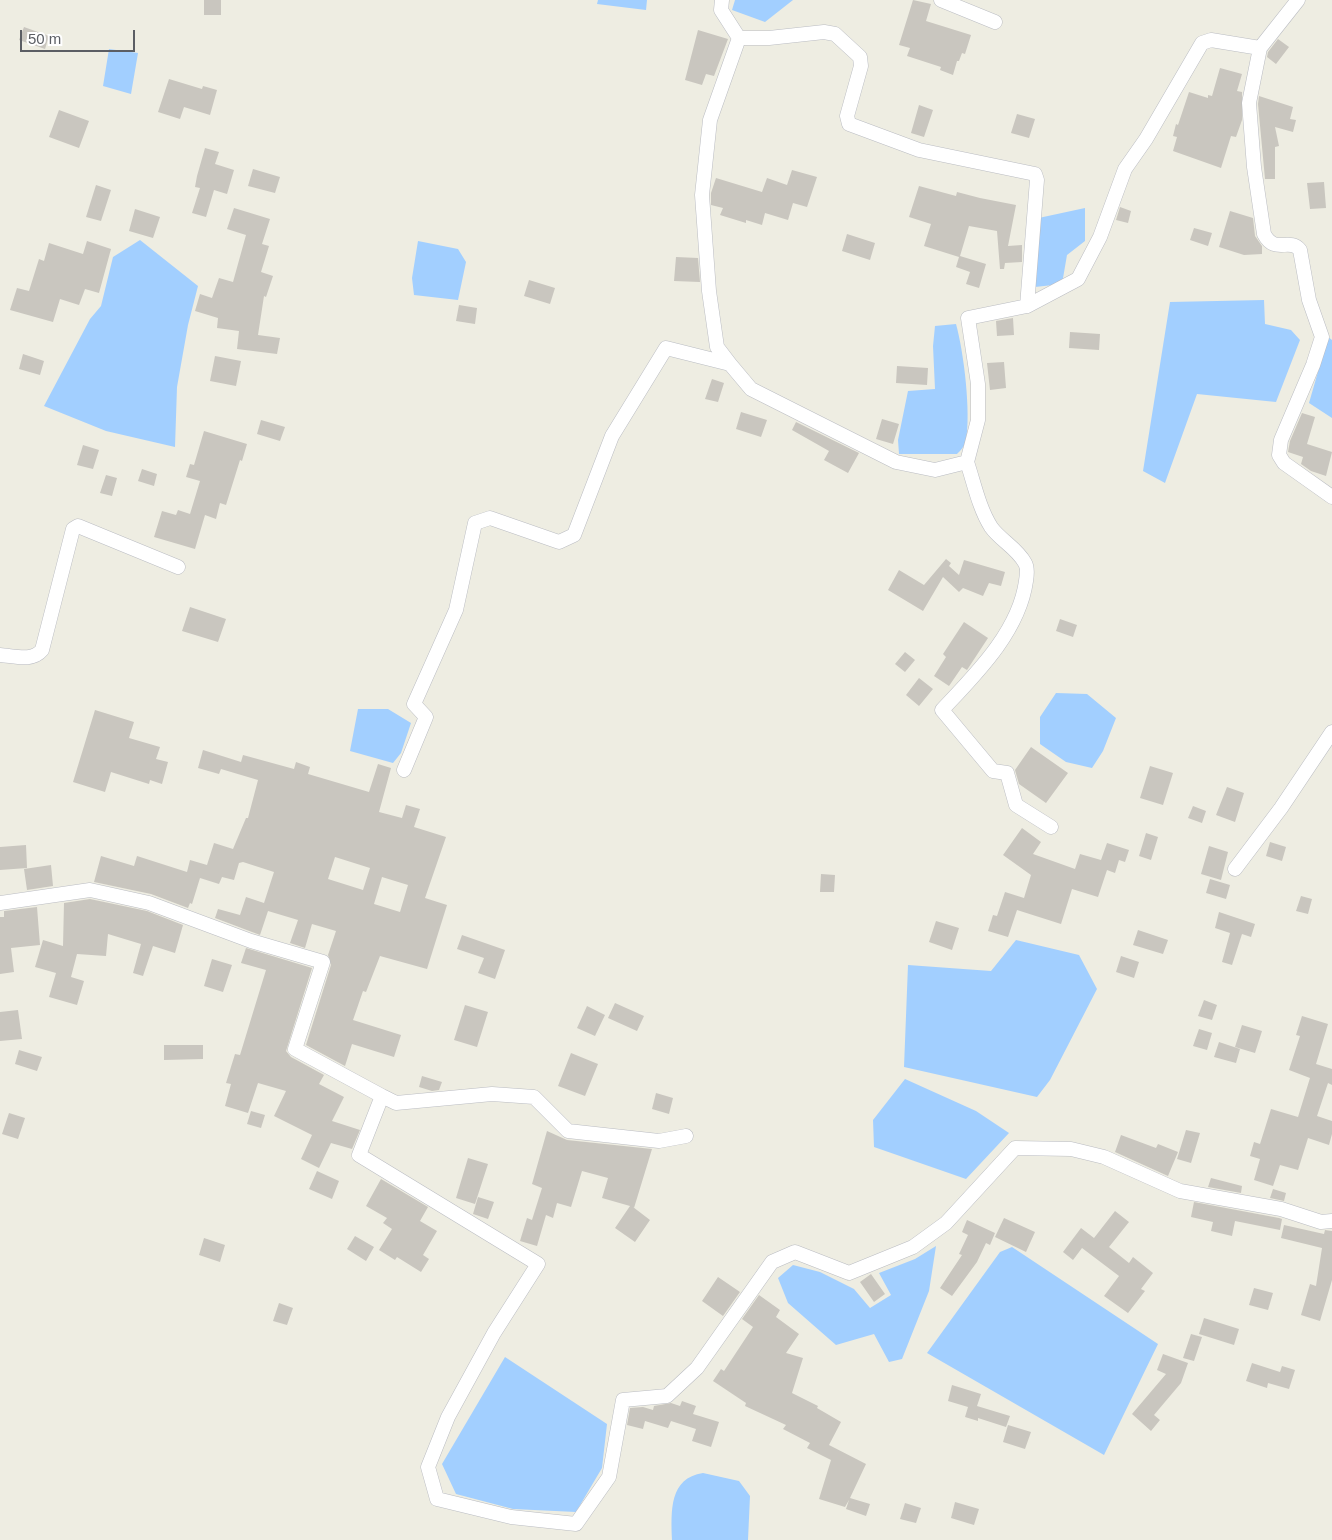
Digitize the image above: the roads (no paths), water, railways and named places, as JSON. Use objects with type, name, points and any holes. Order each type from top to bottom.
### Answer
[{"type":"street","points":[[722,0],[721,10],[739,38]]},
{"type":"street","points":[[942,0],[995,22]]},
{"type":"street","points":[[1298,0],[1260,48],[1249,103],[1254,167],[1264,234],[1268,242],[1275,246],[1293,245],[1300,250],[1309,300],[1322,338],[1313,365],[1281,440],[1279,455],[1284,462],[1332,496]]},
{"type":"street","points":[[739,38],[769,38],[824,32],[835,34],[860,57],[861,66],[847,116],[849,124],[918,150],[1035,174],[1037,180],[1027,306]]},
{"type":"street","points":[[739,38],[710,120],[702,195],[709,291],[717,347],[751,389],[896,462],[935,470],[967,462]]},
{"type":"street","points":[[1051,828],[1016,805],[1008,774],[992,771],[942,710],[971,679],[1005,634],[1024,598],[1027,575],[1027,564],[1014,548],[992,527],[967,462],[978,420],[978,393],[968,318],[1027,306],[1078,279],[1100,237],[1125,168],[1146,139],[1202,43],[1211,40],[1260,48]]},
{"type":"street","points":[[404,770],[426,717],[414,704],[456,610],[475,523],[490,518],[559,542],[574,535],[612,436],[666,348],[730,364]]},
{"type":"street","points":[[0,655],[31,658],[37,656],[42,650],[73,529],[78,526],[178,567]]},
{"type":"street","points":[[1235,869],[1281,808],[1332,732]]},
{"type":"street","points":[[0,903],[90,890],[149,903],[251,942],[323,962],[295,1049],[396,1103],[492,1094],[534,1097],[568,1131],[659,1141],[686,1136]]},
{"type":"street","points":[[382,1096],[359,1155],[538,1264],[494,1334],[453,1409],[428,1467],[437,1499],[511,1516],[576,1524],[609,1477],[623,1400],[667,1396],[679,1385],[697,1368],[772,1262],[795,1252],[848,1273],[913,1247],[946,1222],[1015,1148],[1071,1149],[1104,1157],[1180,1191],[1281,1210],[1321,1222],[1332,1221]]},
{"type":"water","points":[[598,0],[647,0],[646,10],[597,4]]},
{"type":"water","points":[[735,0],[793,0],[765,22],[732,10]]},
{"type":"water","points":[[109,49],[138,53],[131,94],[103,86]]},
{"type":"water","points":[[1085,208],[1085,241],[1067,255],[1062,284],[1035,287],[1034,219]]},
{"type":"water","points":[[140,240],[198,286],[188,325],[177,387],[175,447],[106,431],[44,406],[90,319],[101,306],[113,257]]},
{"type":"water","points":[[418,241],[458,249],[466,262],[458,300],[414,295],[412,278]]},
{"type":"water","points":[[1264,300],[1265,324],[1291,330],[1300,340],[1276,402],[1197,394],[1165,483],[1143,471],[1170,302]]},
{"type":"water","points":[[956,324],[966,382],[968,415],[965,443],[957,454],[899,454],[898,440],[908,391],[935,389],[933,346],[935,326]]},
{"type":"water","points":[[1328,337],[1332,340],[1332,418],[1309,403]]},
{"type":"water","points":[[1056,693],[1087,694],[1116,718],[1103,751],[1092,768],[1066,762],[1040,744],[1040,717]]},
{"type":"water","points":[[358,709],[388,709],[411,723],[401,753],[393,763],[350,751]]},
{"type":"water","points":[[1016,940],[1079,955],[1097,989],[1050,1080],[1037,1097],[904,1067],[908,965],[991,971]]},
{"type":"water","points":[[905,1079],[976,1111],[1009,1133],[966,1179],[874,1147],[873,1120]]},
{"type":"water","points":[[936,1246],[929,1291],[902,1359],[889,1362],[874,1334],[836,1345],[788,1303],[778,1278],[793,1265],[820,1272],[854,1289],[870,1308],[891,1295],[879,1273],[915,1259]]},
{"type":"water","points":[[1012,1247],[1158,1344],[1104,1455],[927,1353],[1000,1252]]},
{"type":"water","points":[[505,1357],[607,1424],[602,1468],[576,1512],[513,1509],[456,1494],[442,1464]]},
{"type":"water","points":[[703,1473],[739,1481],[750,1496],[748,1540],[672,1540],[672,1507],[678,1489],[692,1476]]}]
